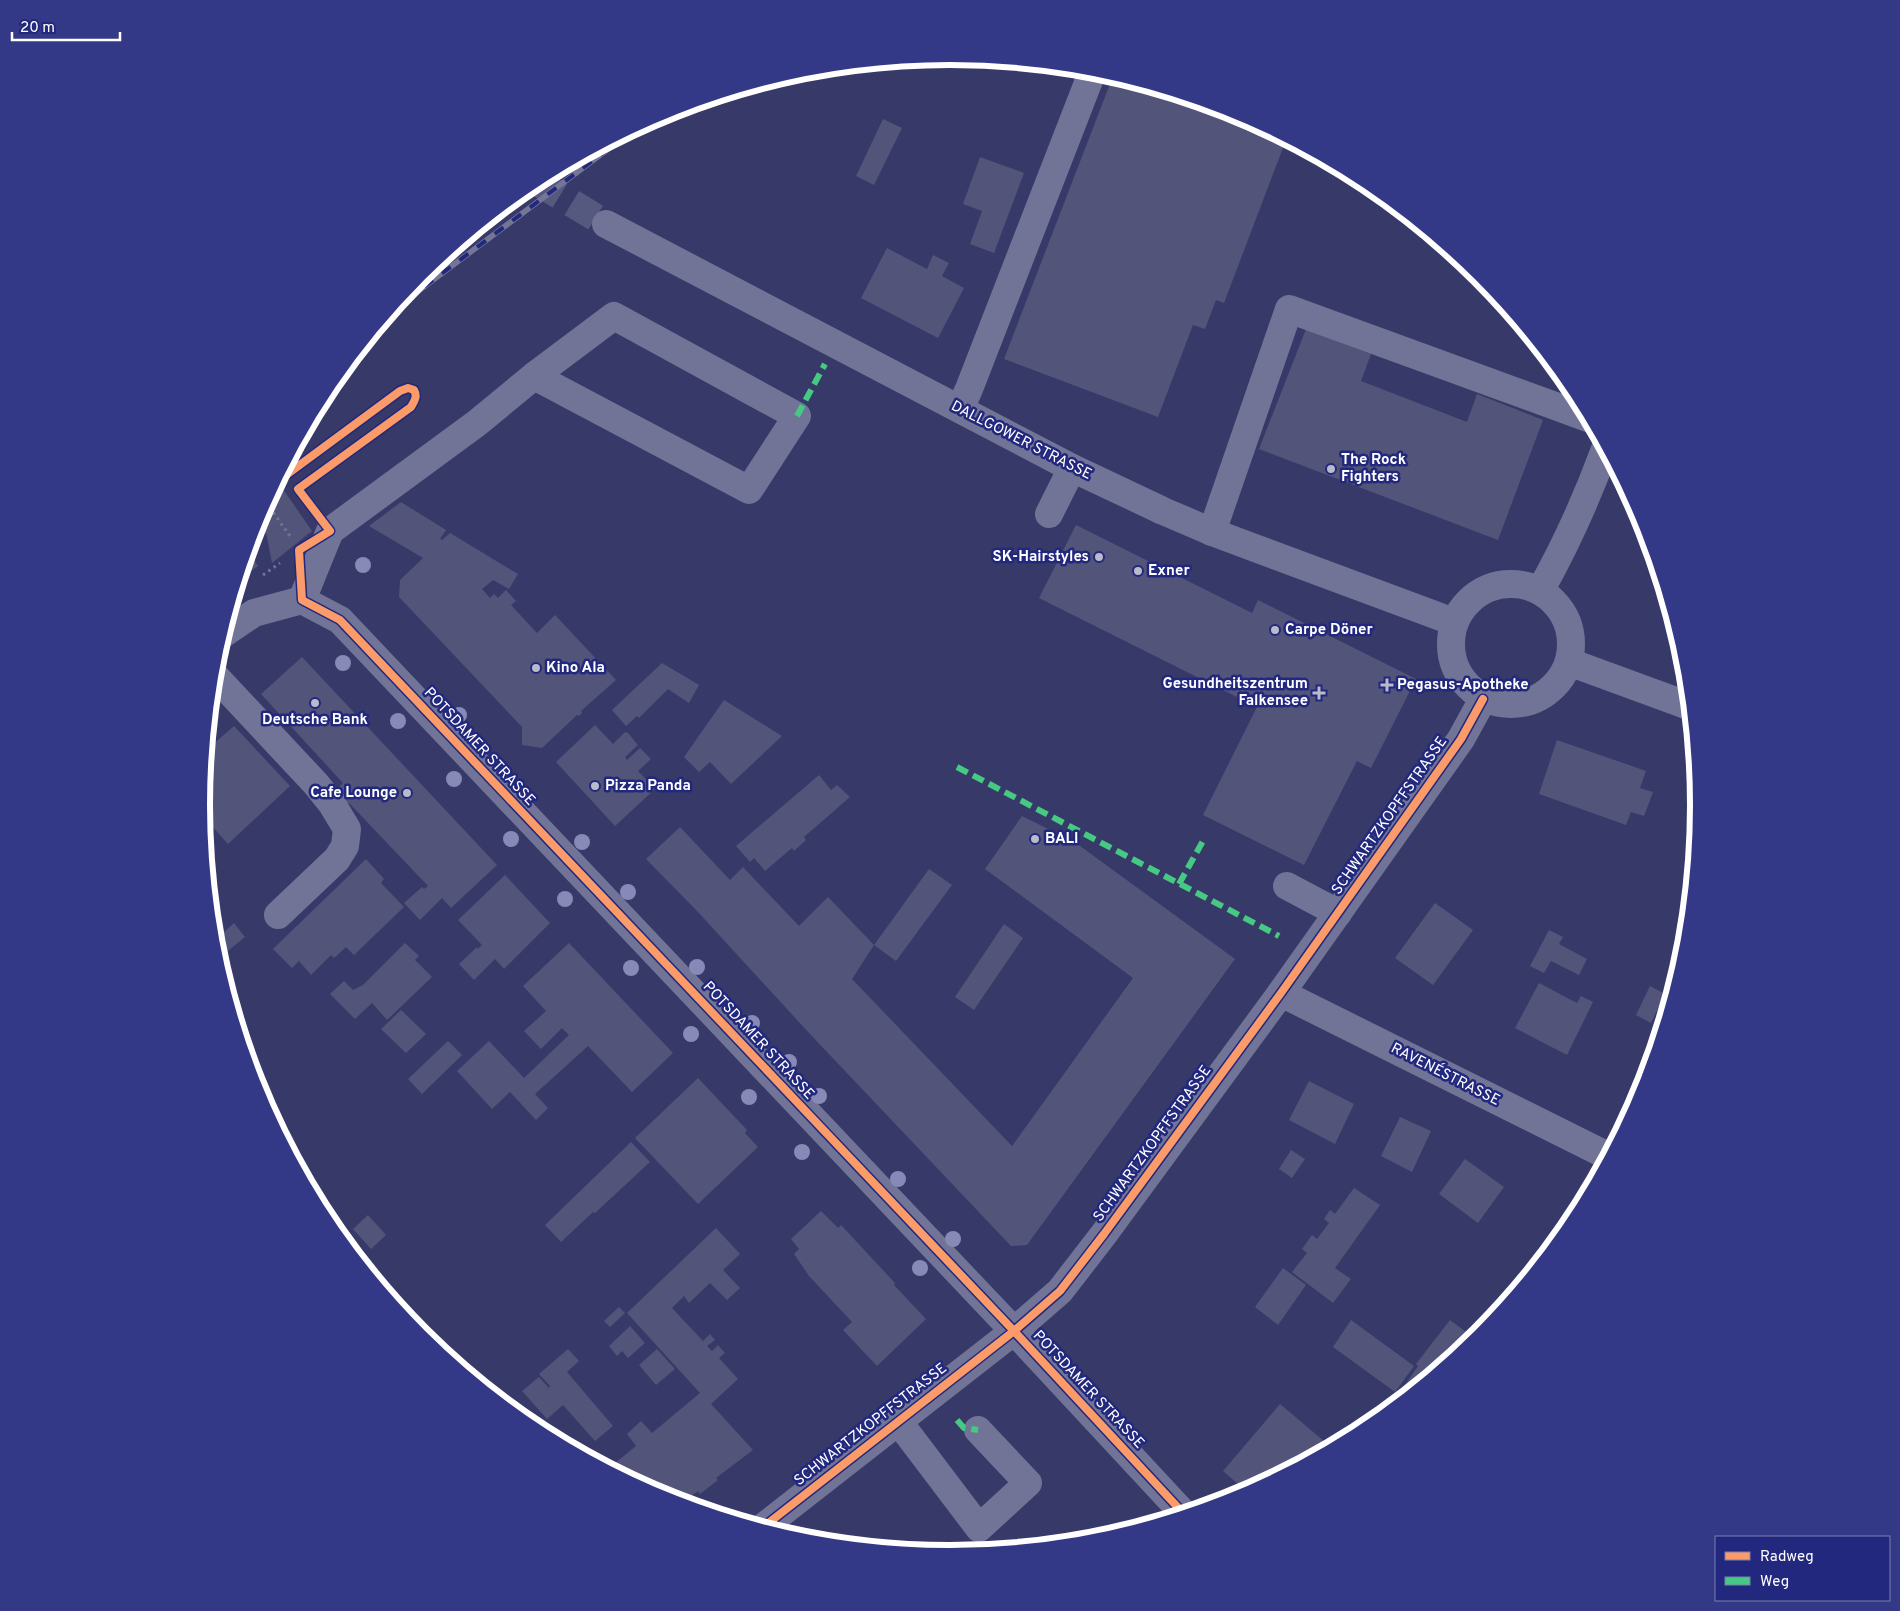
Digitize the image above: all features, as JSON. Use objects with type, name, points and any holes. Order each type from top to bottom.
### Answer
[{"type":"street","points":[[960,409],[1090,78]]},
{"type":"street","name":"DALLGOWER STRASSE","points":[[606,224],[1072,468],[1162,511],[1212,532],[1454,622]]},
{"type":"street","points":[[1212,532],[1289,309],[1579,415]]},
{"type":"street","points":[[232,628],[254,614],[302,600],[330,532],[477,422],[534,376],[614,316],[797,416],[749,490],[534,376]]},
{"type":"street","points":[[1540,591],[1563,550],[1602,456]]},
{"type":"street","points":[[1049,514],[1072,468]]},
{"type":"street","points":[[1500,584],[1521,584],[1540,591],[1554,601],[1564,614],[1570,629],[1572,646],[1569,662],[1560,680],[1544,695],[1525,703],[1504,704],[1483,699],[1469,688],[1458,674],[1451,658],[1450,640],[1454,622],[1465,604],[1481,591],[1500,584]]},
{"type":"street","name":"POTSDAMER STRASSE","points":[[302,600],[340,620],[1014,1331],[1180,1509]]},
{"type":"street","points":[[1569,662],[1683,703]]},
{"type":"street","points":[[221,682],[316,784],[332,804],[347,829],[345,846],[338,859],[278,915]]},
{"type":"street","name":"SCHWARTZKOPFFSTRASSE","points":[[768,1523],[1014,1331],[1060,1291],[1281,993],[1461,739],[1483,699]]},
{"type":"street","points":[[1287,886],[1338,913]]},
{"type":"street","name":"RAVENÉSTRASSE","points":[[1281,993],[1603,1154]]},
{"type":"street","points":[[898,1421],[979,1528],[1028,1483],[978,1430]]},
{"type":"path","points":[[272,510],[294,542]]},
{"type":"path","points":[[259,578],[283,561]]},
{"type":"building","points":[[1110,83],[1188,104],[1233,121],[1284,144],[1224,303],[1216,300],[1205,329],[1193,325],[1158,417],[1004,359]]},
{"type":"building","points":[[883,119],[902,128],[874,185],[856,176]]},
{"type":"building","points":[[980,157],[1024,173],[994,253],[970,244],[982,211],[963,204]]},
{"type":"building","points":[[887,248],[927,269],[933,255],[949,263],[942,276],[964,288],[938,338],[861,298]]},
{"type":"building","points":[[1306,329],[1371,354],[1361,381],[1467,422],[1477,394],[1543,420],[1498,540],[1259,449]]},
{"type":"building","points":[[282,487],[312,531],[272,563],[264,528]]},
{"type":"building","points":[[401,502],[446,530],[440,539],[442,540],[450,533],[518,574],[509,589],[493,580],[482,589],[490,598],[494,594],[498,598],[506,590],[516,601],[511,605],[537,633],[555,615],[616,680],[542,748],[522,745],[522,727],[399,597],[400,580],[423,558],[369,526]]},
{"type":"building","name":"Gesundheitszentrum Falkensee","points":[[1076,525],[1252,613],[1258,600],[1416,679],[1371,768],[1357,761],[1304,865],[1203,815],[1257,707],[1039,598]]},
{"type":"building","points":[[252,558],[258,566],[247,574]]},
{"type":"building","points":[[302,657],[497,865],[451,908],[442,898],[420,920],[404,903],[422,887],[424,889],[428,886],[349,803],[345,806],[332,793],[343,783],[261,694]]},
{"type":"building","points":[[662,663],[699,685],[689,703],[668,689],[639,718],[637,716],[626,726],[612,710]]},
{"type":"building","points":[[724,700],[782,736],[731,784],[710,762],[699,772],[684,757]]},
{"type":"building","points":[[595,725],[613,744],[625,732],[628,733],[638,745],[625,757],[627,760],[640,748],[651,759],[638,771],[655,789],[615,826],[556,762]]},
{"type":"building","points":[[234,726],[290,786],[228,844],[210,824],[211,757],[212,745]]},
{"type":"building","points":[[1557,740],[1646,771],[1640,788],[1653,792],[1644,816],[1631,812],[1626,825],[1539,794]]},
{"type":"building","points":[[819,775],[831,790],[837,785],[850,797],[804,837],[806,840],[794,851],[792,848],[765,871],[754,858],[750,862],[736,846]]},
{"type":"building","points":[[1022,816],[1076,843],[1235,959],[1027,1245],[1011,1246],[646,859],[680,827],[730,880],[743,867],[799,926],[828,897],[874,945],[852,979],[1012,1146],[1133,978],[985,869]]},
{"type":"building","points":[[366,859],[384,879],[381,883],[404,907],[354,955],[346,947],[334,958],[331,955],[311,975],[299,961],[292,968],[273,949]]},
{"type":"building","points":[[929,869],[952,885],[896,961],[874,945]]},
{"type":"building","points":[[505,875],[550,923],[504,969],[495,959],[474,980],[459,964],[477,947],[478,949],[482,945],[458,920]]},
{"type":"building","points":[[1435,903],[1473,930],[1433,985],[1395,958]]},
{"type":"building","points":[[234,923],[245,937],[225,953],[221,934]]},
{"type":"building","points":[[1004,924],[1023,938],[974,1010],[955,997]]},
{"type":"building","points":[[1549,930],[1563,937],[1559,944],[1587,959],[1579,975],[1551,961],[1544,973],[1530,966]]},
{"type":"building","points":[[405,943],[419,956],[415,960],[432,977],[387,1020],[372,1003],[355,1019],[330,994],[344,981],[353,990],[363,985]]},
{"type":"building","points":[[569,943],[673,1053],[632,1092],[588,1046],[535,1094],[548,1108],[536,1120],[510,1092],[492,1109],[457,1071],[489,1041],[524,1078],[569,1035],[562,1028],[541,1049],[524,1031],[546,1011],[523,986]]},
{"type":"building","points":[[1539,983],[1577,1003],[1581,996],[1593,1002],[1567,1055],[1515,1028]]},
{"type":"building","points":[[1650,986],[1665,994],[1651,1023],[1636,1015]]},
{"type":"building","points":[[401,1010],[426,1034],[406,1053],[381,1029]]},
{"type":"building","points":[[448,1041],[462,1055],[422,1094],[408,1079]]},
{"type":"building","points":[[698,1078],[747,1130],[745,1133],[758,1147],[698,1204],[635,1138]]},
{"type":"building","points":[[1309,1081],[1354,1104],[1335,1144],[1289,1120]]},
{"type":"building","points":[[1400,1117],[1431,1131],[1412,1172],[1381,1156]]},
{"type":"building","points":[[631,1142],[650,1162],[561,1242],[545,1225]]},
{"type":"building","points":[[1291,1150],[1305,1159],[1292,1178],[1279,1169]]},
{"type":"building","points":[[1465,1159],[1504,1187],[1478,1223],[1439,1194]]},
{"type":"building","points":[[1354,1188],[1380,1205],[1335,1268],[1351,1279],[1333,1303],[1292,1272],[1307,1253],[1302,1249],[1312,1235],[1317,1239],[1329,1223],[1324,1219],[1330,1210],[1335,1214]]},
{"type":"building","points":[[821,1211],[838,1228],[841,1225],[926,1319],[877,1366],[843,1330],[852,1322],[809,1276],[794,1254],[799,1249],[791,1239]]},
{"type":"building","points":[[368,1215],[386,1235],[371,1249],[353,1229]]},
{"type":"building","points":[[716,1228],[740,1254],[723,1270],[740,1288],[727,1300],[710,1283],[689,1303],[684,1296],[672,1308],[703,1341],[710,1334],[715,1340],[707,1346],[712,1351],[718,1345],[725,1353],[719,1358],[738,1379],[711,1404],[753,1450],[716,1478],[718,1480],[700,1494],[698,1491],[689,1498],[622,1470],[614,1464],[636,1446],[627,1434],[641,1421],[652,1433],[700,1393],[627,1313]]},
{"type":"building","points":[[1283,1268],[1306,1285],[1278,1325],[1255,1307]]},
{"type":"building","points":[[619,1307],[625,1313],[610,1327],[604,1321]]},
{"type":"building","points":[[1351,1320],[1414,1366],[1395,1392],[1333,1347]]},
{"type":"building","points":[[1450,1320],[1469,1334],[1405,1390],[1403,1388],[1418,1366],[1416,1364]]},
{"type":"building","points":[[630,1326],[645,1343],[628,1358],[622,1351],[617,1356],[609,1346]]},
{"type":"building","points":[[568,1349],[579,1361],[567,1372],[613,1426],[595,1441],[563,1405],[547,1419],[522,1391],[539,1377],[549,1388],[550,1386],[539,1374]]},
{"type":"building","points":[[657,1349],[675,1369],[656,1385],[639,1365]]},
{"type":"building","points":[[1280,1404],[1326,1443],[1278,1470],[1241,1487],[1223,1471]]},
{"type":"tunnel","points":[[545,186],[606,224]]},
{"type":"railway","points":[[415,293],[611,147]]},
{"type":"marked path","points":[[797,416],[825,364]]},
{"type":"marked path","points":[[957,767],[1279,936]]},
{"type":"marked path","points":[[1179,884],[1203,841]]},
{"type":"marked path","points":[[957,1420],[964,1428],[978,1430]]},
{"type":"cycle path","points":[[289,473],[400,391],[408,388],[414,390],[416,397],[411,407],[298,489],[330,531],[299,550],[302,600],[340,620],[1014,1331],[1180,1509]]},
{"type":"cycle path","points":[[768,1523],[1014,1331],[1060,1291],[1281,993],[1461,739],[1483,699]]},
{"type":"place","name":"The Rock Fighters","points":[[1331,469]]},
{"type":"place","name":"SK-Hairstyles","points":[[1099,557]]},
{"type":"place","name":"Exner","points":[[1138,571]]},
{"type":"place","name":"Carpe Döner","points":[[1275,630]]},
{"type":"place","name":"Kino Ala","points":[[536,668]]},
{"type":"place","name":"Pegasus-Apotheke","points":[[1387,685]]},
{"type":"place","name":"Gesundheitszentrum Falkensee","points":[[1319,693]]},
{"type":"place","name":"Deutsche Bank","points":[[315,703]]},
{"type":"place","name":"Pizza Panda","points":[[595,786]]},
{"type":"place","name":"Cafe Lounge","points":[[407,793]]},
{"type":"place","name":"BALI","points":[[1035,839]]}]
